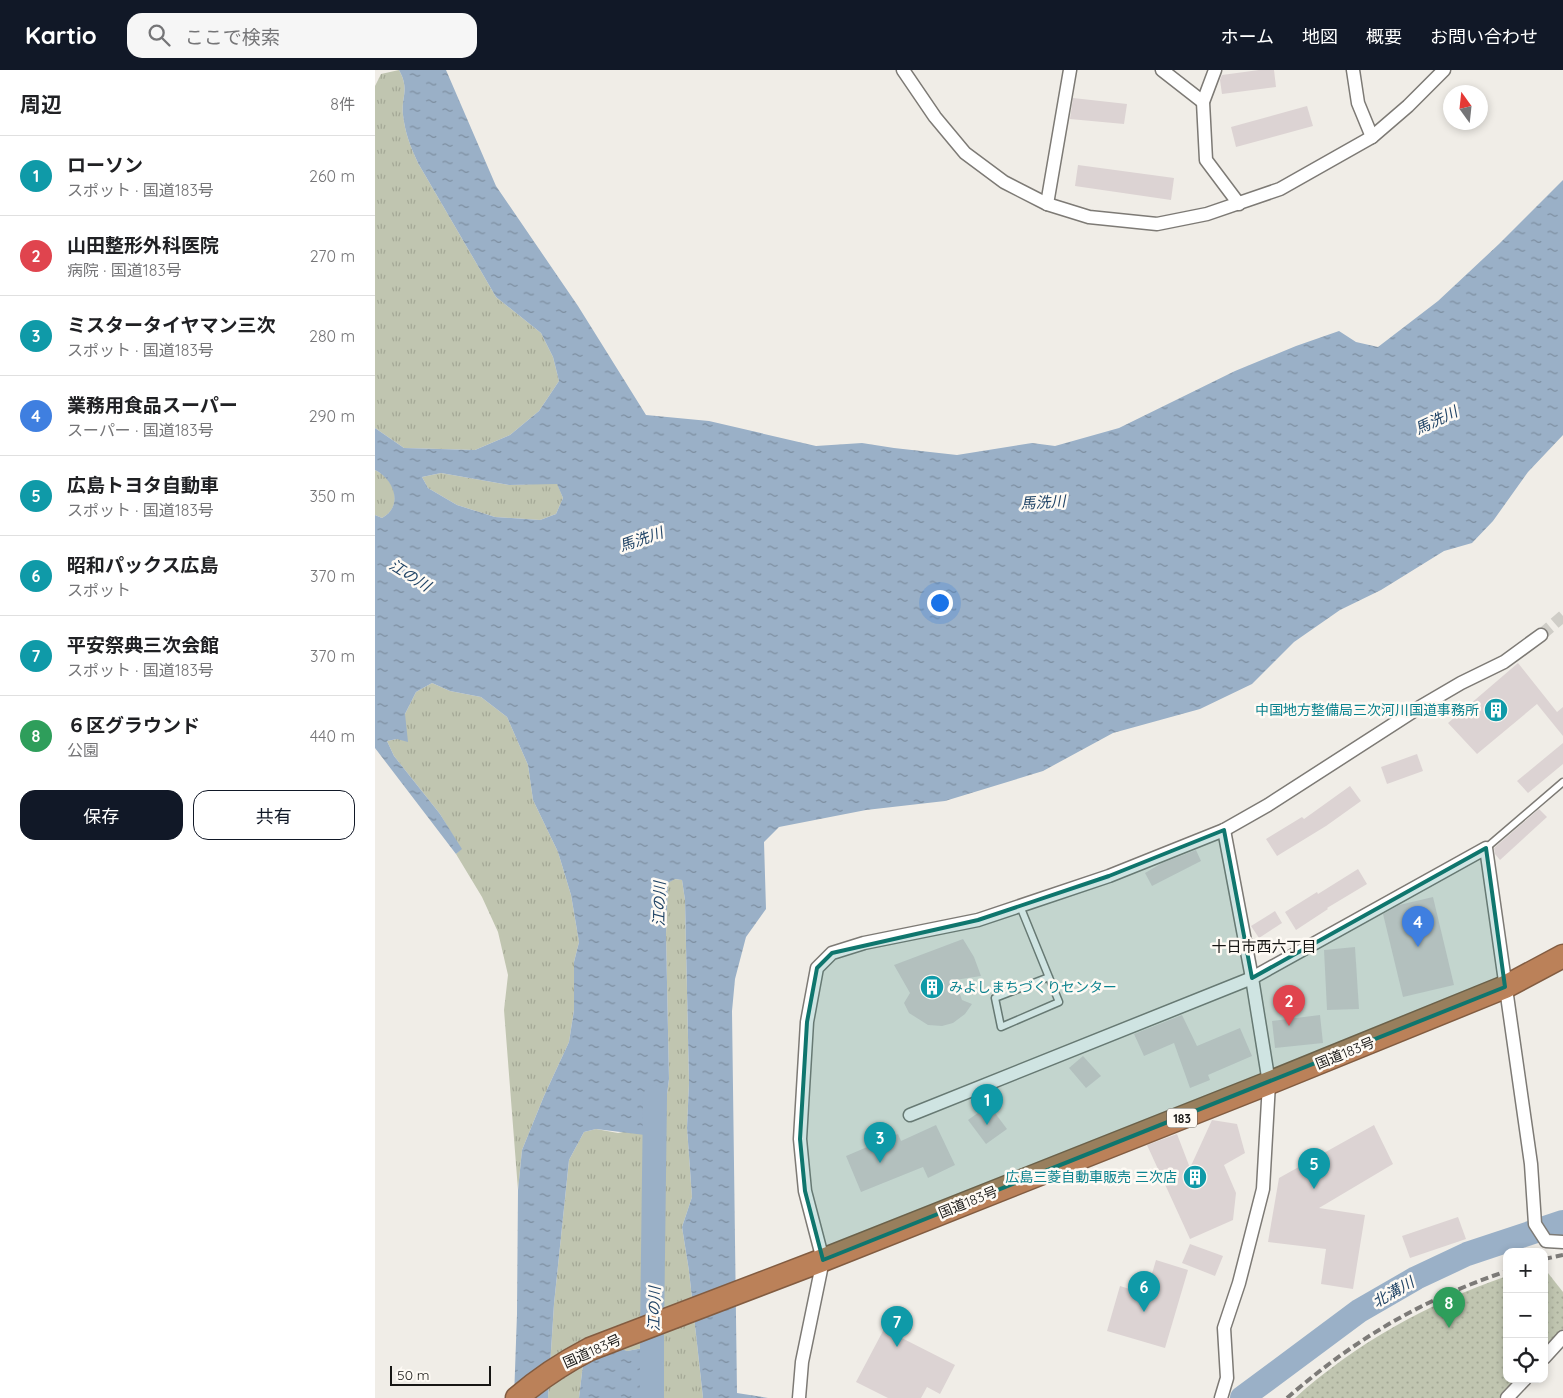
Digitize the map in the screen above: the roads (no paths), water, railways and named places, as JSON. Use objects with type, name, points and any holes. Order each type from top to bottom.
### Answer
[{"type":"highway","name":"国道183号","points":[[517,1398],[559,1365],[590,1349],[823,1260],[1269,1083],[1505,987],[1563,956]]},
{"type":"street","points":[[903,70],[935,118],[965,153],[1004,182],[1047,204],[1089,216],[1157,224],[1207,214],[1280,189],[1372,137],[1408,106],[1444,70]]},
{"type":"street","points":[[1047,204],[1070,70]]},
{"type":"street","points":[[1162,70],[1203,102]]},
{"type":"street","points":[[1215,70],[1203,102],[1206,160],[1239,204]]},
{"type":"street","points":[[1353,70],[1358,103],[1372,137]]},
{"type":"street","points":[[799,1398],[802,1362],[823,1260],[805,1191],[800,1139],[807,1022],[817,968],[832,953],[864,943],[978,920],[1109,876],[1224,830],[1268,805],[1461,683],[1505,662],[1541,635]]},
{"type":"street","points":[[1221,1398],[1227,1378],[1224,1328],[1239,1283],[1263,1189],[1269,1083],[1252,978],[1224,830]]},
{"type":"street","points":[[910,1115],[1252,978],[1486,848],[1531,1164],[1535,1224],[1545,1241],[1563,1242]]},
{"type":"street","points":[[1548,1354],[1563,1337]]},
{"type":"street","points":[[1507,1398],[1521,1383]]},
{"type":"lane","points":[[1486,848],[1563,782]]},
{"type":"lane","points":[[1020,906],[1049,977],[1059,1002],[1001,1027],[995,998],[1049,977]]},
{"type":"water","name":"馬洗川","points":[[399,70],[446,70],[496,186],[578,306],[646,415],[709,421],[816,446],[862,443],[957,455],[1032,443],[1055,446],[1119,428],[1235,371],[1339,331],[1356,342],[1378,347],[1438,301],[1563,180],[1563,435],[1528,472],[1493,521],[1472,543],[1444,551],[1381,590],[1340,610],[1294,642],[1252,684],[1200,709],[1113,733],[1043,771],[945,801],[866,810],[779,827],[764,842],[766,909],[746,937],[735,979],[732,1011],[737,1393],[768,1398],[703,1398],[689,1271],[682,1227],[692,1197],[687,1128],[689,1083],[685,900],[682,880],[675,879],[668,883],[666,934],[669,1079],[663,1125],[645,1135],[596,1129],[584,1132],[569,1160],[554,1304],[548,1398],[514,1398],[518,1190],[522,1150],[569,1042],[574,1010],[574,962],[579,942],[571,895],[558,852],[533,800],[528,765],[507,717],[481,697],[450,691],[432,683],[416,692],[405,714],[408,742],[397,739],[387,741],[394,756],[440,814],[462,849],[456,854],[375,748],[375,515],[382,518],[389,513],[393,507],[394,493],[387,480],[375,470],[375,428],[404,448],[475,450],[510,435],[539,411],[559,381],[553,357],[541,333],[496,297],[418,163],[404,122],[405,88]],"holes":[[[441,473],[509,485],[557,484],[563,498],[556,514],[540,520],[495,517],[457,505],[428,488],[422,477]]]},
{"type":"water","points":[[605,1343],[627,1351],[654,1346],[664,1355],[659,1398],[579,1398],[583,1364]]},
{"type":"waterway","name":"江の川","points":[[652,1398],[655,1097]]},
{"type":"waterway","name":"北溝川","points":[[1242,1398],[1359,1311],[1416,1278],[1467,1254],[1563,1222]]},
{"type":"tunnel","points":[[1541,635],[1563,616]]},
{"type":"railway","points":[[1548,1258],[1563,1255]]},
{"type":"railway","points":[[1287,1398],[1338,1357],[1390,1323],[1446,1295],[1503,1272]]},
{"type":"place","name":"中国地方整備局三次河川国道事務所","points":[[1496,710]]},
{"type":"place","name":"業務用食品スーパー","points":[[1418,947]]},
{"type":"place","name":"みよしまちづくりセンター","points":[[932,987]]},
{"type":"place","name":"山田整形外科医院","points":[[1289,1026]]},
{"type":"place","name":"ローソン","points":[[987,1125]]},
{"type":"place","name":"ミスタータイヤマン三次","points":[[880,1163]]},
{"type":"place","name":"広島三菱自動車販売 三次店","points":[[1195,1177]]},
{"type":"place","name":"広島トヨタ自動車","points":[[1314,1189]]},
{"type":"place","name":"昭和パックス広島","points":[[1144,1312]]},
{"type":"place","name":"６区グラウンド","points":[[1449,1328]]},
{"type":"place","name":"平安祭典三次会館","points":[[897,1347]]},
{"type":"district","name":"十日市西六丁目","points":[[1264,946]]}]
